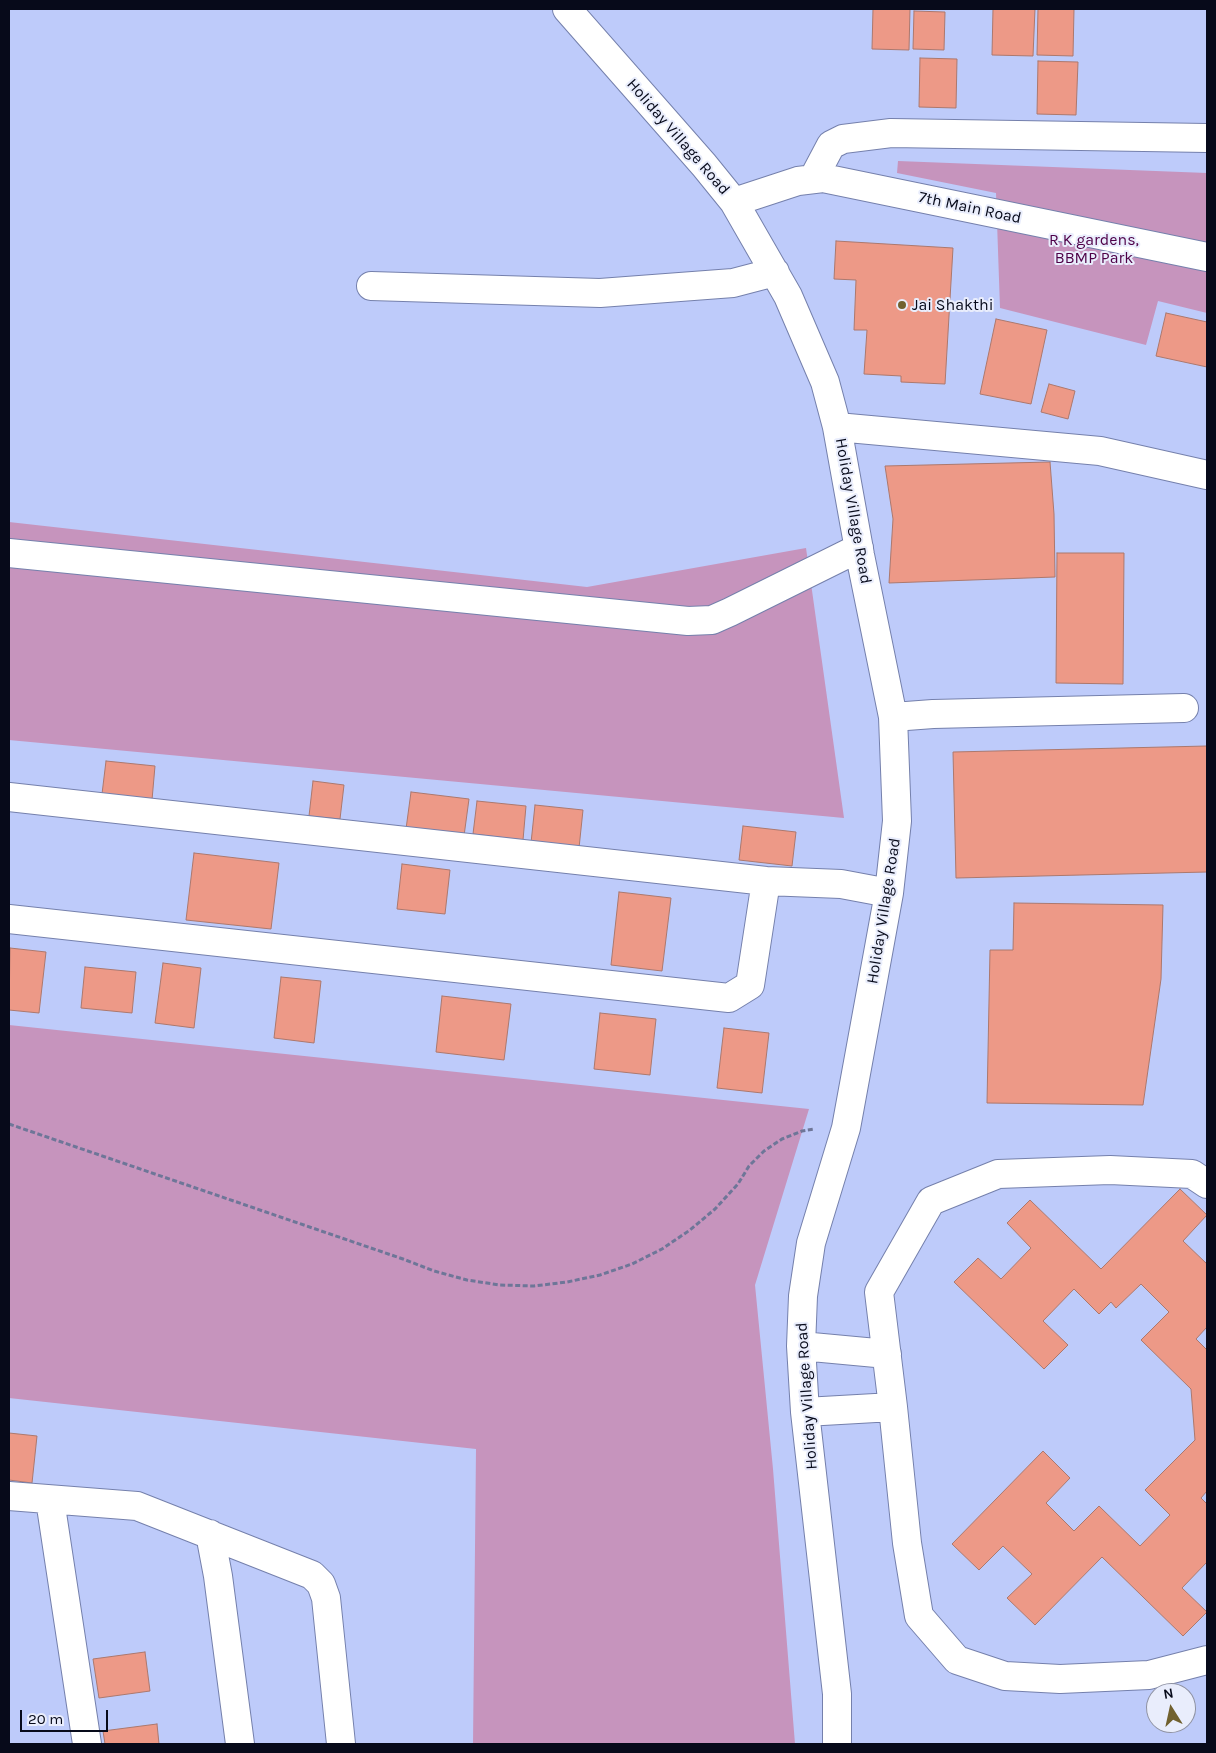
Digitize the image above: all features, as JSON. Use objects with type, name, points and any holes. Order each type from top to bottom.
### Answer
[{"type":"street","name":"Holiday Village Road","points":[[567,9],[704,165],[734,202],[788,296],[826,382],[837,427],[858,548],[893,717],[897,821],[889,893],[846,1128],[811,1243],[803,1296],[801,1346],[804,1412],[837,1694],[837,1744]]},
{"type":"street","points":[[813,179],[831,145],[843,139],[891,133],[1207,138]]},
{"type":"street","name":"7th Main Road","points":[[734,202],[798,181],[823,178],[1207,257]]},
{"type":"street","points":[[371,286],[600,293],[733,283],[774,272]]},
{"type":"street","points":[[837,427],[1100,451],[1207,476]]},
{"type":"street","points":[[9,553],[688,621],[712,620],[858,548]]},
{"type":"street","points":[[893,717],[934,714],[1184,708]]},
{"type":"street","points":[[9,797],[766,881],[841,884],[889,893]]},
{"type":"street","points":[[9,919],[729,998],[750,985],[766,881]]},
{"type":"street","points":[[1207,1184],[1192,1174],[1110,1170],[998,1174],[931,1201],[879,1292],[907,1543],[919,1616],[957,1660],[1005,1676],[1060,1679],[1149,1674],[1207,1660]]},
{"type":"street","points":[[801,1346],[886,1354]]},
{"type":"street","points":[[804,1412],[893,1407]]},
{"type":"street","points":[[9,1496],[137,1506],[312,1575],[322,1584],[326,1598],[341,1744]]},
{"type":"street","points":[[50,1500],[87,1744]]},
{"type":"street","points":[[210,1534],[218,1576],[240,1744]]},
{"type":"path","points":[[9,1124],[376,1250],[434,1272],[492,1284],[534,1286],[600,1275],[632,1264],[662,1249],[690,1230],[715,1209],[738,1184],[749,1166],[764,1151],[782,1139],[802,1131],[846,1128]]},
{"type":"green space","name":"R K gardens, BBMP Park","points":[[898,161],[1207,173],[1207,313],[1158,301],[1146,345],[1000,308],[996,193],[897,173]]},
{"type":"green space","points":[[9,522],[587,587],[806,548],[844,818],[9,740]]},
{"type":"green space","points":[[9,1025],[809,1109],[755,1285],[773,1469],[795,1744],[473,1744],[476,1449],[9,1398]]},
{"type":"building","points":[[873,9],[910,9],[909,50],[872,49]]},
{"type":"building","points":[[993,9],[1035,9],[1033,56],[992,55]]},
{"type":"building","points":[[1038,9],[1074,9],[1073,56],[1037,55]]},
{"type":"building","points":[[914,11],[945,12],[944,50],[913,49]]},
{"type":"building","points":[[920,58],[957,59],[956,108],[919,107]]},
{"type":"building","points":[[1038,61],[1078,62],[1076,115],[1037,114]]},
{"type":"building","name":"Jai Shakthi","points":[[836,241],[953,248],[945,384],[901,382],[901,376],[864,374],[867,330],[854,330],[856,280],[834,279]]},
{"type":"building","points":[[1166,313],[1207,322],[1207,367],[1156,356]]},
{"type":"building","points":[[996,319],[1047,330],[1031,404],[980,394]]},
{"type":"building","points":[[1049,384],[1075,391],[1068,419],[1041,412]]},
{"type":"building","points":[[1050,462],[1054,514],[1055,577],[889,583],[893,519],[885,466]]},
{"type":"building","points":[[1057,553],[1124,553],[1123,684],[1056,683]]},
{"type":"building","points":[[1207,746],[1207,872],[956,878],[953,752]]},
{"type":"building","points":[[106,761],[155,766],[152,800],[102,794]]},
{"type":"building","points":[[313,781],[344,785],[340,819],[309,816]]},
{"type":"building","points":[[411,792],[469,799],[464,836],[406,829]]},
{"type":"building","points":[[477,801],[526,806],[523,840],[473,834]]},
{"type":"building","points":[[535,805],[583,810],[579,848],[531,843]]},
{"type":"building","points":[[743,826],[796,832],[792,866],[739,860]]},
{"type":"building","points":[[194,853],[279,863],[271,929],[186,920]]},
{"type":"building","points":[[402,864],[450,870],[445,914],[397,909]]},
{"type":"building","points":[[619,892],[671,898],[662,971],[611,965]]},
{"type":"building","points":[[1014,903],[1163,905],[1161,979],[1143,1105],[987,1103],[990,950],[1013,950]]},
{"type":"building","points":[[10,948],[46,952],[39,1013],[9,1010]]},
{"type":"building","points":[[163,963],[201,968],[194,1028],[155,1023]]},
{"type":"building","points":[[85,967],[136,972],[132,1013],[81,1008]]},
{"type":"building","points":[[281,977],[321,981],[314,1043],[274,1038]]},
{"type":"building","points":[[442,996],[511,1004],[504,1060],[436,1052]]},
{"type":"building","points":[[600,1013],[656,1019],[650,1075],[594,1069]]},
{"type":"building","points":[[724,1028],[769,1033],[762,1093],[717,1088]]},
{"type":"building","points":[[1180,1189],[1207,1215],[1183,1241],[1207,1264],[1207,1327],[1196,1339],[1207,1350],[1207,1491],[1201,1498],[1207,1504],[1207,1562],[1182,1588],[1207,1612],[1183,1636],[1102,1557],[1035,1625],[1007,1598],[1032,1574],[1003,1546],[979,1570],[952,1544],[1043,1451],[1070,1478],[1046,1503],[1074,1531],[1099,1506],[1140,1546],[1170,1515],[1145,1490],[1195,1440],[1191,1389],[1141,1340],[1169,1312],[1141,1284],[1116,1308],[1111,1302],[1099,1314],[1074,1289],[1043,1321],[1068,1345],[1044,1369],[954,1282],[978,1258],[1001,1279],[1031,1248],[1007,1223],[1030,1200],[1101,1269]]},
{"type":"building","points":[[9,1433],[37,1436],[32,1483],[9,1480]]},
{"type":"building","points":[[145,1652],[150,1691],[99,1698],[93,1659]]},
{"type":"building","points":[[157,1724],[159,1744],[105,1744],[103,1731]]},
{"type":"place","name":"Jai Shakthi","points":[[902,305]]}]
